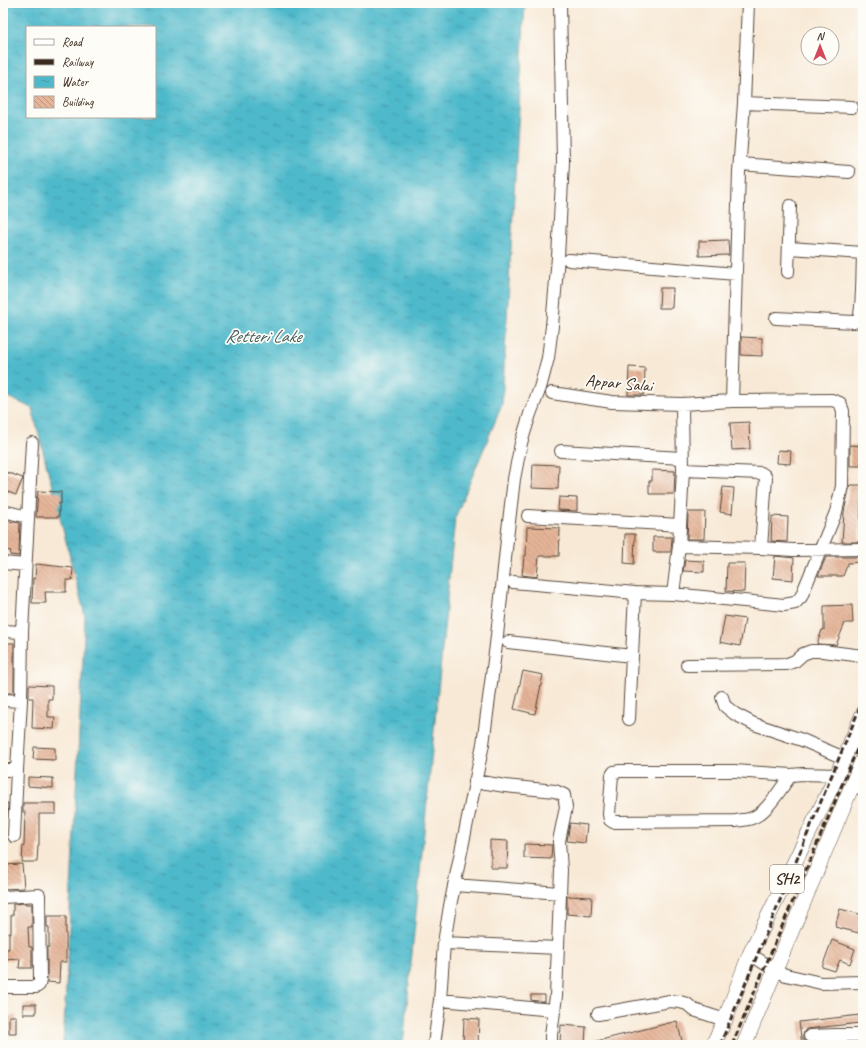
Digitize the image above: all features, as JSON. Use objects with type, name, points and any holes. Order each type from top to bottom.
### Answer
[{"type":"main road","name":"SH2","points":[[714,1045],[750,954],[837,775],[863,714]]},
{"type":"main road","name":"SH2","points":[[744,1045],[857,788],[863,759]]},
{"type":"street","points":[[434,1045],[440,1000],[444,943],[450,906],[483,744],[496,645],[514,479],[521,444],[540,388],[548,358],[552,326],[558,257],[563,162],[560,3]]},
{"type":"street","points":[[732,401],[740,164],[748,3]]},
{"type":"street","points":[[744,103],[852,107]]},
{"type":"street","points":[[740,164],[850,172]]},
{"type":"street","points":[[788,272],[790,206]]},
{"type":"street","points":[[789,248],[863,253]]},
{"type":"street","points":[[776,318],[858,321],[862,307],[863,259]]},
{"type":"street","points":[[569,260],[736,274]]},
{"type":"street","name":"Appar Salai","points":[[552,393],[612,402],[682,404],[732,401],[832,400],[840,403],[844,411],[842,486],[836,512],[820,550]]},
{"type":"street","points":[[673,594],[679,546],[683,464],[682,404]]},
{"type":"street","points":[[14,836],[21,701],[25,565],[32,443]]},
{"type":"street","points":[[561,451],[761,473],[766,478],[761,548]]},
{"type":"street","points":[[3,511],[28,517]]},
{"type":"street","points":[[528,516],[680,526]]},
{"type":"street","points":[[679,546],[793,550],[863,549]]},
{"type":"street","points":[[513,582],[635,593],[673,594],[784,605],[795,603],[801,596],[820,550]]},
{"type":"street","points":[[3,563],[25,565]]},
{"type":"street","points":[[628,719],[635,593]]},
{"type":"street","points":[[3,631],[22,632]]},
{"type":"street","points":[[508,642],[632,656]]},
{"type":"street","points":[[687,665],[787,664],[811,651],[863,656]]},
{"type":"street","points":[[722,697],[726,706],[735,714],[754,724],[802,740],[844,758]]},
{"type":"street","points":[[3,700],[21,701]]},
{"type":"street","points":[[3,770],[17,770]]},
{"type":"street","points":[[791,775],[768,806],[760,814],[750,819],[736,821],[613,822],[610,820],[612,775],[614,772],[735,771],[791,775],[837,775]]},
{"type":"street","points":[[475,781],[505,786],[555,791],[564,795],[566,807],[559,841],[561,870],[558,948],[556,996],[551,1045]]},
{"type":"street","points":[[454,885],[560,893]]},
{"type":"street","points":[[3,898],[39,895],[40,980],[39,985],[36,987],[3,988]]},
{"type":"street","points":[[444,943],[558,948]]},
{"type":"street","points":[[750,954],[776,971],[786,975],[821,983],[863,982]]},
{"type":"street","points":[[440,1000],[554,1010]]},
{"type":"street","points":[[598,1014],[670,1001],[687,1004],[694,1010],[725,1020]]},
{"type":"street","points":[[810,1036],[836,1040],[863,1035]]},
{"type":"water","name":"Retteri Lake","points":[[3,3],[525,3],[502,405],[455,518],[403,1045],[63,1045],[85,616],[32,408],[3,395]]},
{"type":"building","points":[[728,240],[729,255],[699,256],[699,241]]},
{"type":"building","points":[[660,288],[673,288],[672,308],[659,308]]},
{"type":"building","points":[[741,337],[762,338],[762,356],[741,355]]},
{"type":"building","points":[[629,367],[645,368],[644,395],[628,395]]},
{"type":"building","points":[[749,422],[750,449],[732,450],[730,423]]},
{"type":"building","points":[[850,445],[863,446],[863,466],[850,466]]},
{"type":"building","points":[[778,450],[791,451],[790,464],[777,463]]},
{"type":"building","points":[[533,464],[559,465],[558,489],[532,488]]},
{"type":"building","points":[[652,470],[675,471],[674,494],[649,494],[649,481],[652,481]]},
{"type":"building","points":[[3,471],[23,478],[16,495],[3,490]]},
{"type":"building","points":[[850,485],[862,485],[859,532],[860,542],[842,542],[844,512]]},
{"type":"building","points":[[723,487],[734,488],[732,514],[720,512]]},
{"type":"building","points":[[38,491],[61,492],[59,517],[36,517]]},
{"type":"building","points":[[559,497],[577,498],[577,511],[558,510]]},
{"type":"building","points":[[688,512],[705,512],[704,539],[687,539]]},
{"type":"building","points":[[772,516],[788,517],[787,542],[771,541]]},
{"type":"building","points":[[3,520],[20,523],[19,556],[10,555],[11,551],[3,550]]},
{"type":"building","points":[[527,527],[560,528],[559,556],[539,556],[537,577],[522,575],[524,556],[526,556]]},
{"type":"building","points":[[625,534],[635,534],[634,564],[624,563]]},
{"type":"building","points":[[653,537],[672,537],[671,552],[653,552]]},
{"type":"building","points":[[775,556],[794,558],[793,580],[773,578]]},
{"type":"building","points":[[826,557],[860,557],[860,562],[848,563],[843,576],[818,576]]},
{"type":"building","points":[[685,560],[704,561],[704,572],[683,571]]},
{"type":"building","points":[[727,563],[745,563],[744,592],[726,591]]},
{"type":"building","points":[[36,564],[73,568],[72,580],[66,580],[66,592],[45,592],[46,603],[32,603],[33,578],[35,579]]},
{"type":"building","points":[[852,605],[853,623],[845,623],[836,645],[817,644],[822,630],[824,630],[824,606]]},
{"type":"building","points":[[725,616],[745,619],[740,646],[720,642]]},
{"type":"building","points":[[3,643],[14,643],[14,693],[6,693],[7,678],[3,678]]},
{"type":"building","points":[[523,671],[543,675],[535,714],[514,709]]},
{"type":"building","points":[[29,685],[52,686],[52,699],[48,699],[48,717],[55,717],[54,729],[32,728],[33,698],[29,698]]},
{"type":"building","points":[[34,747],[55,748],[55,760],[33,759]]},
{"type":"building","points":[[28,777],[53,778],[53,788],[28,786]]},
{"type":"building","points":[[3,803],[8,803],[8,812],[3,811]]},
{"type":"building","points":[[23,803],[56,803],[56,814],[39,814],[39,845],[37,862],[22,862],[25,812],[23,812]]},
{"type":"building","points":[[570,823],[587,825],[585,843],[567,841]]},
{"type":"building","points":[[490,840],[508,841],[507,868],[491,868]]},
{"type":"building","points":[[524,844],[552,845],[551,859],[524,858]]},
{"type":"building","points":[[22,864],[24,888],[3,889],[3,865]]},
{"type":"building","points":[[567,896],[592,897],[591,916],[567,914]]},
{"type":"building","points":[[13,904],[32,904],[32,927],[28,927],[29,947],[32,947],[32,968],[19,968],[20,959],[3,960],[3,949],[9,949],[9,933],[11,933],[11,915],[13,915]]},
{"type":"building","points":[[840,909],[863,915],[863,934],[835,927]]},
{"type":"building","points":[[47,916],[66,916],[66,962],[60,962],[59,983],[47,982],[47,947],[49,947],[49,927],[47,927]]},
{"type":"building","points":[[832,940],[855,949],[850,964],[840,960],[835,971],[822,967]]},
{"type":"building","points":[[531,995],[545,995],[545,1002],[531,1000]]},
{"type":"building","points":[[23,1004],[36,1004],[36,1014],[23,1014]]},
{"type":"building","points":[[860,1015],[860,1023],[806,1029],[803,1040],[810,1043],[826,1043],[826,1045],[802,1045],[799,1022]]},
{"type":"building","points":[[9,1016],[16,1016],[16,1033],[9,1033]]},
{"type":"building","points":[[464,1018],[479,1019],[478,1045],[463,1045]]},
{"type":"building","points":[[677,1021],[683,1045],[593,1045],[593,1042]]},
{"type":"building","points":[[561,1025],[586,1027],[585,1044],[560,1042]]},
{"type":"railway","points":[[720,1045],[863,700]]},
{"type":"railway","points":[[732,1045],[863,735]]}]
